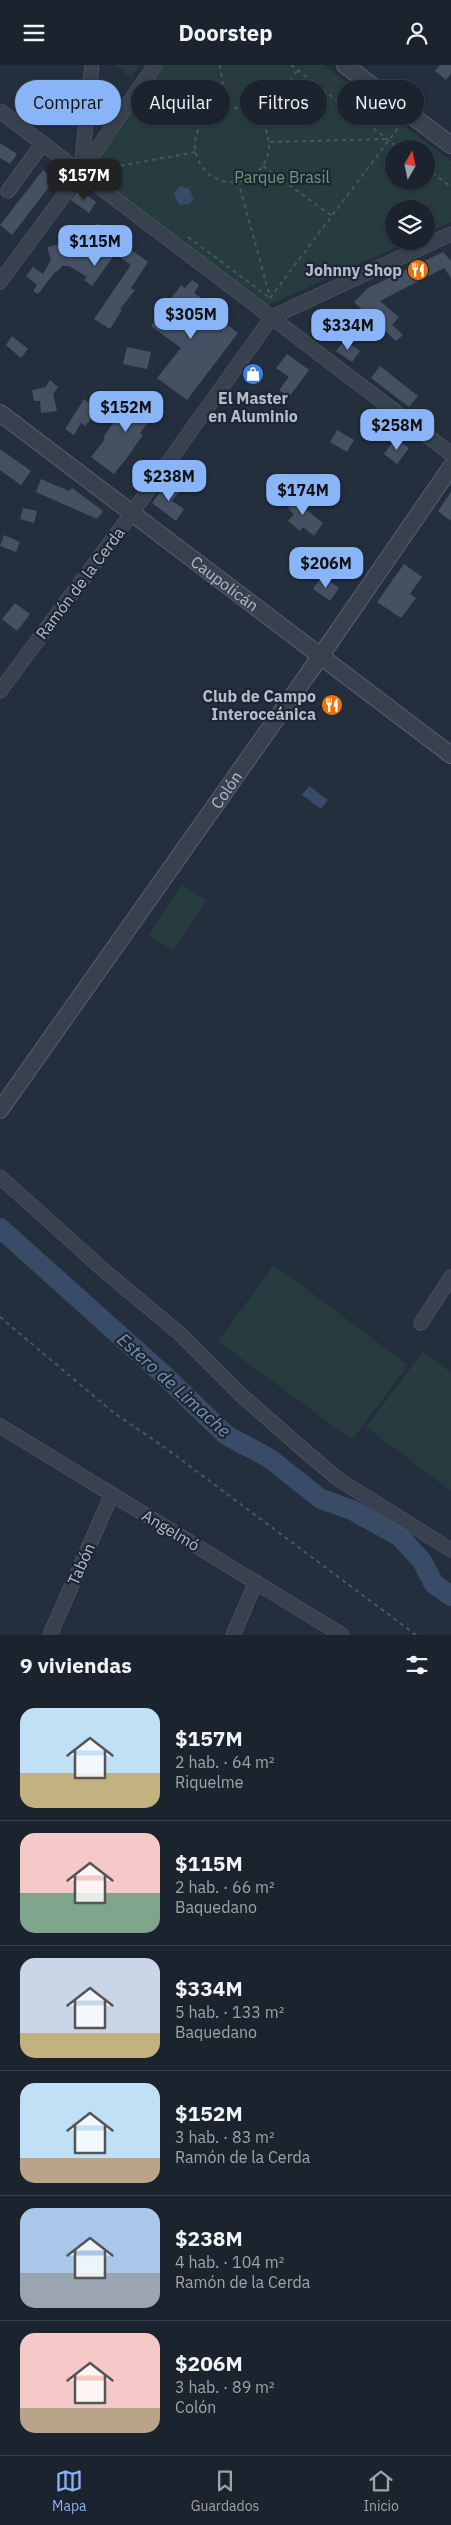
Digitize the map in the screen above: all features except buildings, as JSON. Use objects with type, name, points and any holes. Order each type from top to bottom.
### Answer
[{"type":"street","points":[[81,172],[92,65]]},
{"type":"street","points":[[345,65],[365,80]]},
{"type":"street","points":[[0,282],[158,71]]},
{"type":"street","points":[[0,111],[451,454]]},
{"type":"street","points":[[424,125],[451,145]]},
{"type":"street","points":[[8,191],[43,143]]},
{"type":"street","name":"Ramón de la Cerda","points":[[0,691],[132,513],[272,317],[451,234]]},
{"type":"street","name":"Caupolicán","points":[[0,413],[451,755]]},
{"type":"street","name":"Colón","points":[[0,1110],[320,657],[451,467]]},
{"type":"street","points":[[0,1177],[179,1333],[239,1393],[338,1479],[451,1550]]},
{"type":"street","points":[[421,1323],[451,1277]]},
{"type":"street","name":"Angelmó","points":[[0,1426],[342,1635]]},
{"type":"street","name":"Tabón","points":[[50,1635],[112,1494]]},
{"type":"street","points":[[233,1635],[256,1582]]},
{"type":"path","points":[[220,65],[222,80]]},
{"type":"path","points":[[291,65],[388,139]]},
{"type":"path","points":[[290,80],[298,70]]},
{"type":"path","points":[[202,125],[196,140],[196,152],[200,163],[207,172],[217,179],[230,182],[254,175],[263,166],[268,155],[270,142],[263,125]]},
{"type":"path","points":[[270,298],[400,125]]},
{"type":"path","points":[[270,142],[388,139]]},
{"type":"path","points":[[81,172],[196,152]]},
{"type":"path","points":[[97,170],[102,162]]},
{"type":"path","points":[[263,166],[332,216]]},
{"type":"path","points":[[97,170],[105,176]]},
{"type":"path","points":[[435,175],[451,187]]},
{"type":"path","points":[[238,181],[270,298]]},
{"type":"path","points":[[184,234],[270,298]]},
{"type":"path","points":[[0,1317],[114,1413],[164,1447],[416,1635]]},
{"type":"green space","points":[[115,65],[140,65],[131,78]]},
{"type":"green space","name":"Parque Brasil","points":[[164,65],[323,65],[343,80],[337,80],[337,125],[403,125],[423,140],[385,140],[385,190],[435,190],[435,149],[451,161],[451,222],[435,229],[435,200],[385,200],[385,250],[389,250],[267,306],[92,170],[131,113],[131,125],[230,125],[230,80],[154,80]]},
{"type":"green space","points":[[182,885],[206,900],[173,951],[149,935]]},
{"type":"green space","points":[[274,1265],[408,1365],[352,1440],[218,1341]]},
{"type":"green space","points":[[423,1352],[451,1373],[451,1491],[366,1427]]},
{"type":"water","points":[[180,186],[189,189],[194,199],[189,204],[179,205],[174,194]]},
{"type":"water","points":[[309,786],[328,800],[321,809],[302,795]]},
{"type":"waterway","name":"Estero de Limache","points":[[0,1228],[165,1376],[226,1435],[269,1458],[321,1499],[352,1510],[399,1536],[422,1561],[434,1584],[451,1596]]},
{"type":"place","name":"Johnny Shop","points":[[418,270]]},
{"type":"place","name":"El Master en Aluminio","points":[[253,374]]},
{"type":"place","name":"Club de Campo Interoceánica","points":[[332,705]]}]
